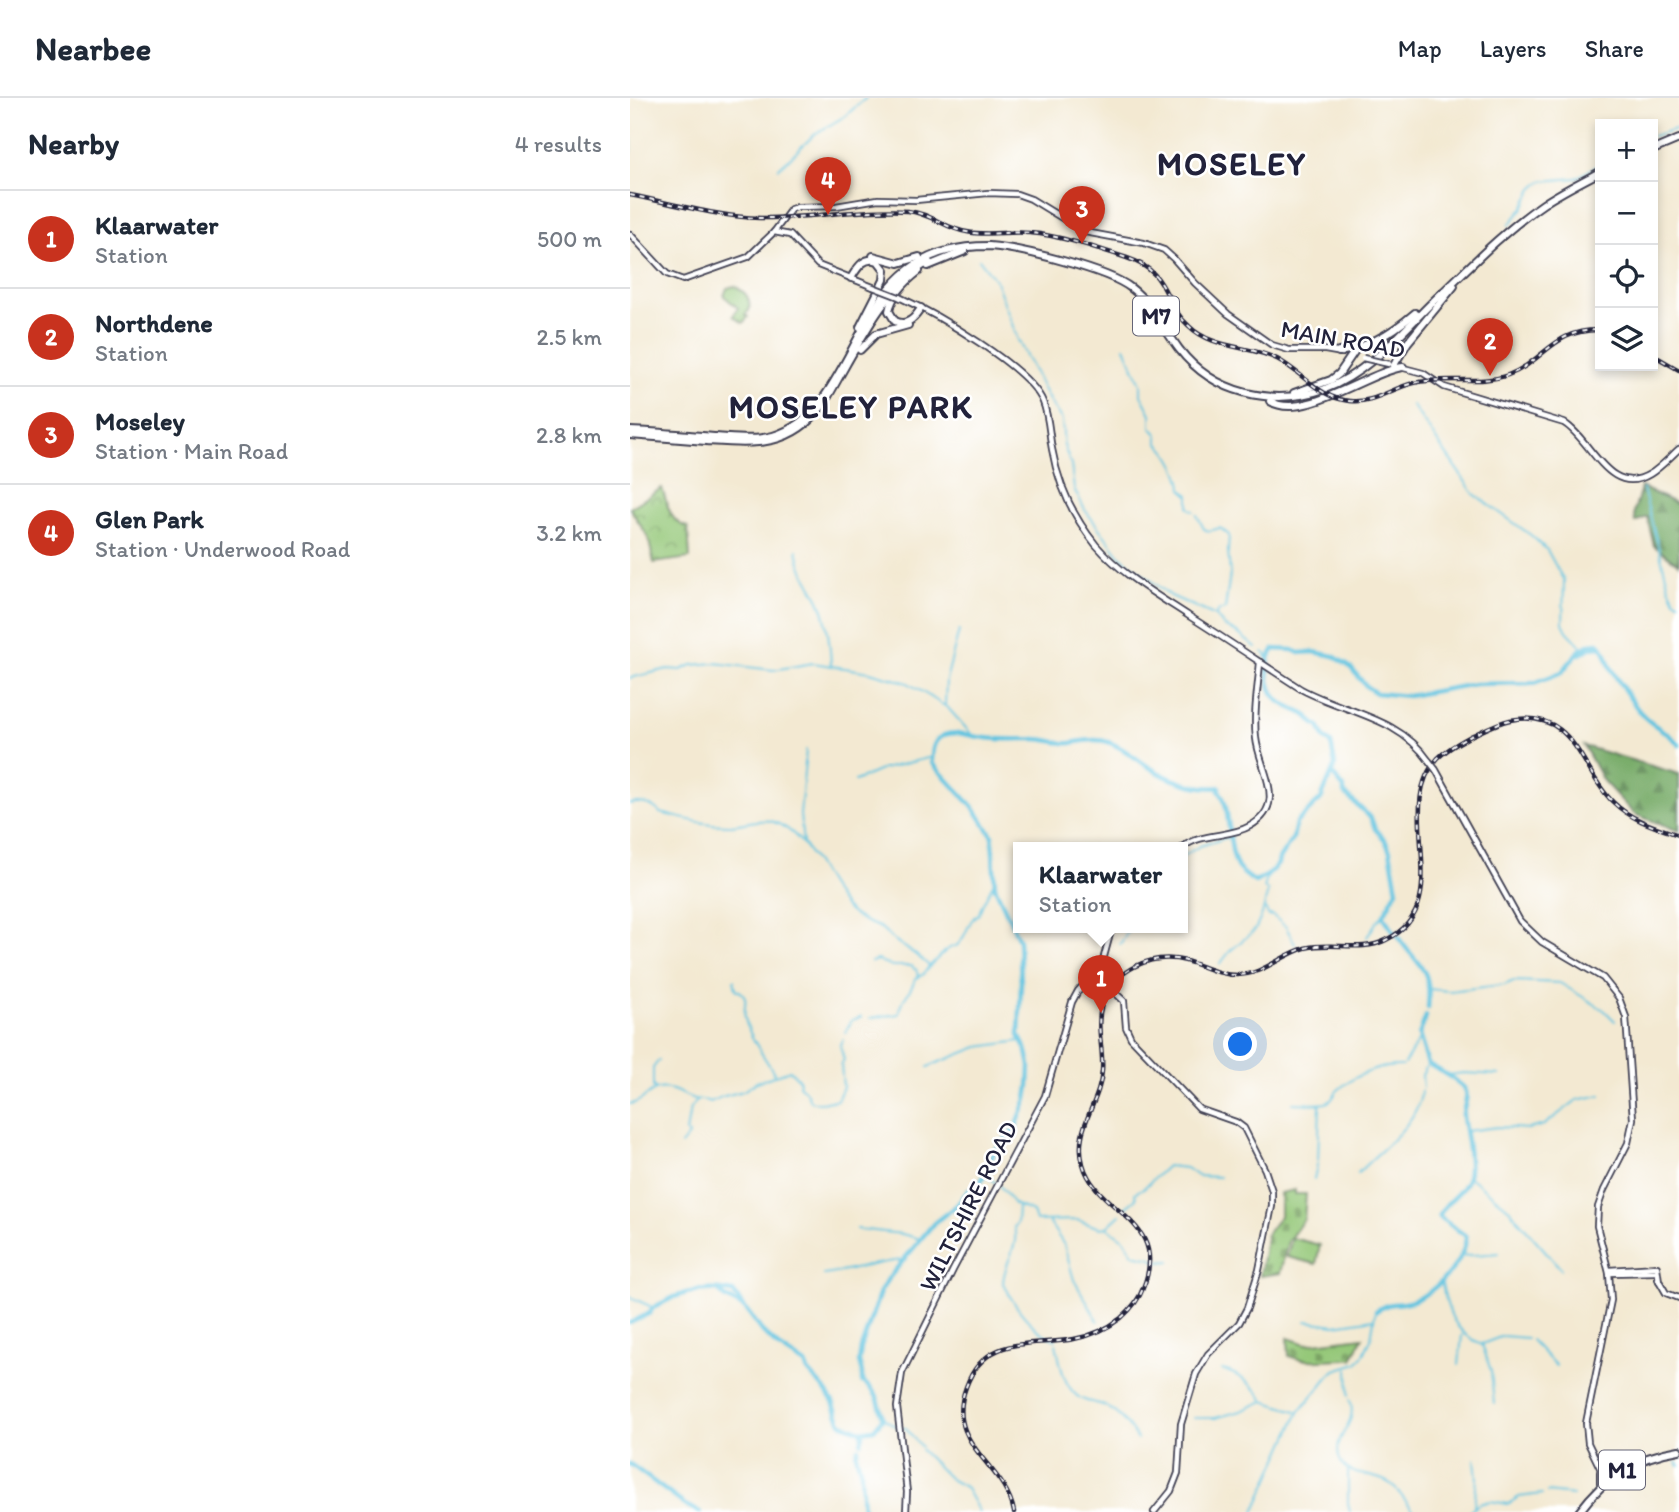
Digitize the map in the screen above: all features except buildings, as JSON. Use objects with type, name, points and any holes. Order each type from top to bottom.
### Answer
[{"type":"highway","points":[[1658,145],[1679,136]]},
{"type":"highway","name":"M7","points":[[710,439],[755,439],[786,431],[813,411],[882,297],[899,277],[912,266],[935,254],[984,246],[1016,250],[1119,280],[1147,304],[1181,351],[1219,383],[1247,394],[1276,398],[1292,397],[1326,388],[1344,380],[1377,356],[1470,267],[1540,206],[1595,177]]},
{"type":"highway","name":"M7","points":[[631,432],[757,443],[785,437],[800,429],[813,417],[834,387],[899,283],[927,262],[965,251],[1010,253],[1113,282],[1137,299],[1178,354],[1203,378],[1233,393],[1270,401],[1290,401],[1317,396],[1352,380],[1378,360],[1454,286],[1540,211],[1595,177]]},
{"type":"highway","points":[[850,278],[859,263],[868,257],[876,256],[900,263],[952,247],[984,246]]},
{"type":"highway","points":[[923,309],[911,321],[904,323],[893,319],[889,311],[898,292],[916,274],[938,261],[965,251]]},
{"type":"highway","points":[[836,376],[884,280],[885,270],[878,261],[869,260],[850,278]]},
{"type":"highway","points":[[1247,394],[1279,395],[1318,386],[1335,377],[1348,354],[1395,329],[1470,267]]},
{"type":"highway","points":[[1270,401],[1279,405],[1292,405],[1322,399],[1395,366],[1408,342],[1454,286]]},
{"type":"highway","points":[[834,387],[869,339],[881,332],[909,325],[923,309]]},
{"type":"highway","name":"M1","points":[[1579,1512],[1596,1490],[1613,1475],[1639,1461],[1679,1450]]},
{"type":"highway","points":[[1596,1490],[1602,1482],[1601,1472],[1613,1475]]},
{"type":"street","name":"MAIN ROAD","points":[[630,234],[663,271],[679,281],[744,260],[774,232],[791,209],[801,206],[835,206],[878,199],[916,200],[997,192],[1017,194],[1085,232],[1157,247],[1172,257],[1189,278],[1233,318],[1276,347],[1289,350],[1320,349],[1423,373],[1444,387],[1564,423],[1578,435],[1607,471],[1618,477],[1632,479],[1650,475],[1679,449]]},
{"type":"street","points":[[774,232],[789,234],[811,260],[825,268],[923,309],[1018,370],[1033,384],[1045,408],[1052,451],[1062,487],[1076,517],[1101,550],[1136,580],[1262,664],[1317,697],[1386,723],[1413,742],[1436,770],[1520,921],[1542,942],[1600,975],[1615,991],[1623,1006],[1628,1030],[1633,1119],[1628,1143],[1598,1207],[1597,1226],[1609,1274],[1610,1309],[1586,1423],[1588,1443],[1606,1480]]},
{"type":"street","points":[[1213,292],[1215,302]]},
{"type":"street","points":[[1188,844],[1198,838],[1238,831],[1259,819],[1267,807],[1270,794],[1256,737],[1262,664]]},
{"type":"street","name":"WILTSHIRE ROAD","points":[[906,1512],[907,1492],[897,1407],[902,1373],[1045,1096],[1074,997],[1097,971],[1107,951],[1111,933]]},
{"type":"street","points":[[1097,971],[1109,987],[1125,1000],[1127,1030],[1136,1044],[1201,1111],[1236,1122],[1246,1130],[1272,1191],[1272,1206],[1259,1270],[1247,1308],[1239,1323],[1208,1354],[1195,1374],[1181,1424],[1178,1473],[1171,1491],[1154,1512]]},
{"type":"street","points":[[1601,1270],[1606,1263]]},
{"type":"street","points":[[1609,1274],[1655,1270]]},
{"type":"street","points":[[1609,1274],[1655,1270]]},
{"type":"street","points":[[1655,1270],[1666,1293],[1679,1298]]},
{"type":"green space","points":[[734,286],[745,293],[749,302],[749,311],[745,314],[748,317],[743,323],[733,316],[738,308],[724,296],[727,288]]},
{"type":"green space","points":[[1641,487],[1679,505],[1679,564],[1654,546],[1647,517],[1635,522],[1634,512]]},
{"type":"green space","points":[[662,488],[673,517],[688,527],[690,558],[654,563],[648,537],[630,508]]},
{"type":"green space","points":[[1584,746],[1679,774],[1679,831],[1634,814],[1603,781]]},
{"type":"green space","points":[[1295,1190],[1295,1194],[1306,1194],[1304,1219],[1288,1241],[1280,1273],[1260,1276],[1267,1233],[1280,1216],[1280,1193]]},
{"type":"green space","points":[[1292,1238],[1320,1245],[1316,1264],[1287,1257]]},
{"type":"green space","points":[[1363,1337],[1352,1359],[1312,1360],[1289,1356],[1288,1338],[1306,1344]]},
{"type":"waterway","points":[[778,169],[815,134],[845,116],[866,98]]},
{"type":"waterway","points":[[1658,134],[1679,128]]},
{"type":"waterway","points":[[630,140],[630,152]]},
{"type":"waterway","points":[[1509,225],[1533,189],[1542,181],[1576,178],[1595,167]]},
{"type":"waterway","points":[[979,259],[996,281],[1018,340],[1062,420],[1064,446],[1071,465],[1074,489],[1085,510],[1121,557],[1171,596],[1216,616],[1224,626],[1256,648]]},
{"type":"waterway","points":[[1125,347],[1141,384],[1141,395],[1151,414],[1151,427],[1158,435],[1158,443],[1174,464],[1182,489],[1189,495],[1189,508],[1194,511]]},
{"type":"waterway","points":[[1412,405],[1474,494],[1547,550],[1564,581],[1563,623],[1583,648]]},
{"type":"waterway","points":[[1643,489],[1669,587],[1675,600],[1679,602]]},
{"type":"waterway","points":[[1197,515],[1204,529],[1209,531],[1220,528],[1229,535],[1230,572]]},
{"type":"waterway","points":[[797,550],[803,570],[825,615],[831,665]]},
{"type":"waterway","points":[[1216,615],[1218,611],[1225,609],[1230,574]]},
{"type":"waterway","points":[[945,705],[946,680],[959,631]]},
{"type":"waterway","points":[[1013,927],[995,887],[992,835],[973,807],[932,763],[935,743],[944,735],[959,733],[992,739],[1039,739],[1067,743],[1104,741],[1174,780],[1202,787],[1220,787],[1235,860],[1239,869],[1255,882],[1268,875],[1278,864],[1293,838],[1296,823],[1321,799],[1335,765],[1331,743],[1325,739],[1319,726],[1274,695],[1269,682],[1268,667],[1274,649],[1334,656],[1350,667],[1367,687],[1376,693],[1408,696],[1475,684],[1534,683],[1562,672],[1580,650],[1598,643],[1605,651],[1616,677],[1645,718],[1679,745]]},
{"type":"waterway","points":[[1580,654],[1591,647],[1601,646]]},
{"type":"waterway","points":[[1263,652],[1267,659],[1269,658]]},
{"type":"waterway","points":[[630,678],[668,669],[681,670],[692,665],[715,663],[773,670],[813,663],[870,672],[908,683],[948,708],[973,736]]},
{"type":"waterway","points":[[803,843],[800,815],[806,750]]},
{"type":"waterway","points":[[855,781],[883,769],[932,757]]},
{"type":"waterway","points":[[1333,775],[1344,788],[1344,793],[1371,818],[1390,851],[1397,890],[1383,916],[1395,933]]},
{"type":"waterway","points":[[630,804],[646,804],[660,813],[710,824],[733,825],[766,820],[784,827],[804,845],[847,909],[860,919],[881,928],[929,966]]},
{"type":"waterway","points":[[1188,853],[1200,846],[1229,837]]},
{"type":"waterway","points":[[1220,964],[1231,950],[1255,930],[1268,891],[1264,888],[1268,875]]},
{"type":"waterway","points":[[871,962],[877,960],[892,966],[912,966],[918,976],[923,975],[944,952],[960,942],[973,919],[979,914],[994,881]]},
{"type":"waterway","points":[[1265,909],[1269,916],[1272,915],[1286,927],[1295,944]]},
{"type":"waterway","points":[[1367,937],[1383,916]]},
{"type":"waterway","points":[[630,1323],[650,1313],[654,1307],[688,1292],[733,1292],[762,1331],[779,1347],[805,1364],[833,1402],[841,1423],[861,1431],[874,1429],[883,1418],[875,1393],[862,1382],[859,1362],[861,1348],[880,1292],[934,1223],[982,1180],[995,1150],[1015,1129],[1027,1099],[1030,1066],[1019,1035],[1021,983],[1019,940],[1016,933]]},
{"type":"waterway","points":[[1120,944],[1127,933]]},
{"type":"waterway","points":[[1398,937],[1426,975],[1428,1008]]},
{"type":"waterway","points":[[870,1018],[899,1014],[903,1000],[915,979],[919,977]]},
{"type":"waterway","points":[[734,980],[736,989],[745,998],[744,1013],[750,1032],[774,1073]]},
{"type":"waterway","points":[[1504,985],[1514,981],[1560,983],[1604,1010],[1615,1021]]},
{"type":"waterway","points":[[1429,989],[1449,991],[1501,985]]},
{"type":"waterway","points":[[1376,1311],[1387,1305],[1412,1301],[1430,1291],[1448,1275],[1465,1246],[1466,1236],[1439,1217],[1468,1177],[1469,1155],[1463,1116],[1466,1092],[1458,1083],[1428,1064],[1419,1035],[1426,1016]]},
{"type":"waterway","points":[[845,1033],[852,1020],[861,1017]]},
{"type":"waterway","points":[[1404,1064],[1420,1038]]},
{"type":"waterway","points":[[754,1083],[790,1070],[800,1081],[799,1085],[810,1101],[819,1103],[837,1100],[843,1087],[841,1064],[844,1060],[840,1045],[843,1040]]},
{"type":"waterway","points":[[945,1060],[978,1047],[1021,1041]]},
{"type":"waterway","points":[[657,1089],[653,1087],[653,1068],[659,1060]]},
{"type":"waterway","points":[[928,1067],[942,1061]]},
{"type":"waterway","points":[[1423,1088],[1422,1075],[1428,1064]]},
{"type":"waterway","points":[[1293,1103],[1326,1103],[1332,1100],[1344,1085],[1359,1076],[1376,1069],[1402,1066]]},
{"type":"waterway","points":[[1447,1075],[1500,1075]]},
{"type":"waterway","points":[[630,1104],[638,1102],[654,1090],[663,1088],[710,1102],[743,1091],[754,1084]]},
{"type":"waterway","points":[[1358,1173],[1406,1125],[1419,1103],[1421,1091]]},
{"type":"waterway","points":[[1466,1131],[1498,1127],[1528,1129],[1544,1125],[1577,1100],[1601,1095]]},
{"type":"waterway","points":[[681,1145],[689,1135],[686,1133],[690,1108],[697,1101]]},
{"type":"waterway","points":[[1314,1179],[1318,1161],[1320,1104]]},
{"type":"waterway","points":[[1125,1208],[1136,1199],[1135,1193],[1167,1166],[1186,1168],[1197,1176],[1219,1177]]},
{"type":"waterway","points":[[986,1170],[989,1178],[996,1183]]},
{"type":"waterway","points":[[1468,1176],[1506,1206],[1561,1269]]},
{"type":"waterway","points":[[1000,1186],[1014,1204],[1033,1212],[1036,1221],[1077,1220],[1100,1228],[1106,1227],[1125,1240],[1133,1254],[1147,1257]]},
{"type":"waterway","points":[[1018,1207],[1017,1223],[1014,1227],[1015,1242],[1003,1284],[1030,1322],[1042,1333],[1056,1340]]},
{"type":"waterway","points":[[1108,1226],[1120,1215]]},
{"type":"waterway","points":[[1049,1222],[1064,1245],[1074,1280],[1098,1321]]},
{"type":"waterway","points":[[857,1229],[902,1234],[920,1239]]},
{"type":"waterway","points":[[1461,1256],[1499,1253]]},
{"type":"waterway","points":[[1150,1257],[1157,1262],[1170,1261]]},
{"type":"waterway","points":[[824,1275],[903,1260]]},
{"type":"waterway","points":[[1441,1280],[1449,1310],[1458,1327],[1482,1344],[1491,1371],[1494,1404]]},
{"type":"waterway","points":[[718,1290],[743,1307]]},
{"type":"waterway","points":[[630,1297],[652,1307]]},
{"type":"waterway","points":[[1254,1512],[1299,1412],[1335,1370],[1357,1363],[1364,1354],[1371,1339],[1375,1314]]},
{"type":"waterway","points":[[1306,1321],[1335,1325],[1374,1319]]},
{"type":"waterway","points":[[1459,1365],[1462,1335]]},
{"type":"waterway","points":[[1482,1344],[1503,1336],[1527,1338]]},
{"type":"waterway","points":[[1531,1340],[1556,1366]]},
{"type":"waterway","points":[[1056,1344],[1062,1371],[1071,1390],[1083,1400],[1111,1410],[1124,1421],[1137,1439]]},
{"type":"waterway","points":[[1348,1369],[1349,1395]]},
{"type":"waterway","points":[[1222,1370],[1246,1381],[1264,1401]]},
{"type":"waterway","points":[[1350,1400],[1351,1415],[1338,1451],[1344,1467],[1389,1483],[1415,1512]]},
{"type":"waterway","points":[[1194,1418],[1215,1418],[1264,1401],[1299,1412]]},
{"type":"waterway","points":[[883,1418],[897,1427]]},
{"type":"waterway","points":[[903,1428],[906,1428],[921,1447]]},
{"type":"waterway","points":[[861,1431],[861,1442]]},
{"type":"waterway","points":[[858,1448],[856,1454],[861,1472],[863,1512]]},
{"type":"waterway","points":[[921,1450],[950,1479],[965,1487],[979,1512]]},
{"type":"waterway","points":[[1474,1507],[1477,1479],[1475,1459]]},
{"type":"waterway","points":[[1676,1462],[1679,1466]]},
{"type":"waterway","points":[[630,1464],[685,1505],[700,1512]]},
{"type":"waterway","points":[[1348,1471],[1350,1512]]},
{"type":"waterway","points":[[1547,1492],[1573,1495]]},
{"type":"waterway","points":[[1469,1512],[1479,1504],[1490,1501],[1508,1504],[1519,1497],[1542,1494]]},
{"type":"railway","points":[[630,195],[711,212],[760,218],[908,211],[967,232],[1030,233],[1079,243],[1127,258],[1151,271],[1180,317],[1198,333],[1220,343],[1277,359],[1320,390],[1349,401],[1374,398],[1406,385],[1426,381],[1486,379],[1508,375],[1521,369],[1560,340],[1584,331],[1595,330]]},
{"type":"railway","points":[[1658,358],[1679,370]]},
{"type":"railway","points":[[1014,1512],[1000,1480],[978,1453],[963,1424],[961,1407],[974,1370],[985,1358],[1011,1346],[1080,1338],[1099,1332],[1124,1315],[1137,1301],[1149,1265],[1147,1247],[1140,1232],[1090,1181],[1081,1151],[1084,1127],[1097,1094],[1102,1071],[1100,1012],[1115,981],[1136,966],[1160,959],[1186,961],[1217,972],[1237,975],[1255,972],[1305,948],[1367,946],[1386,940],[1408,924],[1419,904],[1422,880],[1420,803],[1425,779],[1438,758],[1449,749],[1505,721],[1532,719],[1549,723],[1563,732],[1613,802],[1628,814],[1679,835]]},
{"type":"place","name":"Glen Park","points":[[828,215]]},
{"type":"place","name":"Moseley","points":[[1082,244]]},
{"type":"place","name":"Northdene","points":[[1490,376]]},
{"type":"place","name":"Klaarwater","points":[[1101,1013]]},
{"type":"district","name":"MOSELEY","points":[[1232,164]]},
{"type":"district","name":"MOSELEY PARK","points":[[851,407]]}]
